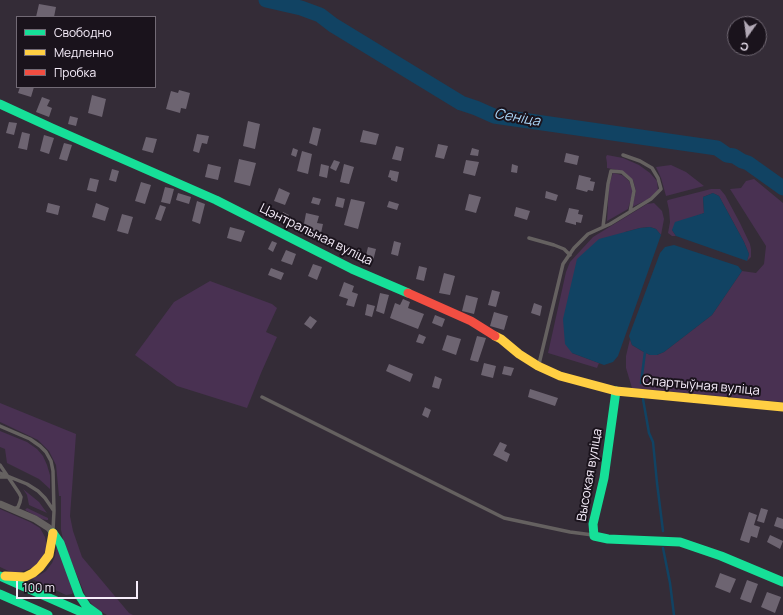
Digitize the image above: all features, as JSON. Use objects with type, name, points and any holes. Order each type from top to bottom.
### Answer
[{"type":"main road","name":"Цэнтральная вуліца","points":[[0,104],[216,200],[352,269],[471,321],[501,339],[519,354],[538,366],[560,376],[616,391]]},
{"type":"main road","name":"Спартыўная вуліца","points":[[616,391],[783,407]]},
{"type":"main road","name":"Высокая вуліца","points":[[616,391],[604,478],[593,524],[594,536],[608,539],[680,542],[721,556],[783,582]]},
{"type":"main road","points":[[0,576],[24,577],[33,573],[40,567],[49,555],[53,533]]},
{"type":"main road","points":[[53,533],[60,543],[80,595],[87,607],[98,615]]},
{"type":"main road","points":[[0,576],[88,615]]},
{"type":"main road","points":[[0,594],[48,615]]},
{"type":"street","points":[[0,504],[35,519],[49,528],[53,533]]},
{"type":"lane","points":[[538,366],[563,264],[574,248],[588,234],[630,212],[651,199],[661,189],[658,178],[652,168],[640,161],[623,155]]},
{"type":"lane","points":[[603,227],[611,171],[622,172],[631,180],[634,191],[630,212]]},
{"type":"lane","points":[[529,238],[564,249],[570,255]]},
{"type":"lane","points":[[262,397],[504,518],[594,536]]},
{"type":"lane","points":[[0,426],[30,439],[40,446],[51,460],[53,471],[53,533]]},
{"type":"lane","points":[[0,465],[21,497],[18,507],[13,510]]},
{"type":"lane","points":[[0,474],[27,484],[38,491],[54,511]]},
{"type":"lane","points":[[0,474],[9,477]]},
{"type":"shaded area","points":[[607,155],[623,158],[639,165],[650,173],[657,181],[658,190],[649,199],[632,207],[636,191],[633,180],[622,171],[607,168]]},
{"type":"shaded area","points":[[671,165],[686,172],[704,186],[666,196],[656,167]]},
{"type":"shaded area","points":[[613,173],[622,175],[629,181],[633,192],[628,209],[607,221],[609,185]]},
{"type":"shaded area","points":[[754,179],[783,203],[783,402],[632,388],[626,368],[626,356],[630,339],[632,345],[650,355],[657,355],[664,352],[712,315],[742,271],[756,273],[764,264],[766,246],[730,189],[741,188],[746,181]]},
{"type":"shaded area","points":[[711,189],[720,189],[725,195],[740,223],[751,249],[751,257],[747,261],[749,254],[744,242],[719,196],[713,193],[703,197],[704,213],[672,230],[676,236],[672,236],[668,233],[670,222],[667,201]]},
{"type":"shaded area","points":[[654,203],[662,211],[664,219],[661,235],[656,229],[650,227],[625,232],[572,353],[599,363],[597,368],[548,353],[566,272],[570,262],[593,237],[647,204]]},
{"type":"shaded area","points":[[210,281],[272,304],[277,308],[266,332],[277,337],[247,408],[177,386],[135,355],[174,302]]},
{"type":"shaded area","points":[[0,403],[76,434],[70,516],[73,531],[82,557],[129,613],[133,615],[107,615],[96,609],[86,597],[64,544],[61,530],[61,496],[59,496],[56,465],[49,451],[38,440],[0,422]]},
{"type":"shaded area","points":[[0,431],[27,442],[37,449],[43,456],[47,465],[50,475],[50,489],[39,479],[7,463],[5,449],[0,447]]},
{"type":"shaded area","points":[[23,489],[39,502],[47,513],[29,505],[27,495]]},
{"type":"shaded area","points":[[27,508],[48,518],[48,520],[42,519],[25,510]]},
{"type":"shaded area","points":[[0,509],[40,528],[45,537],[47,546],[41,562],[32,568],[15,574],[0,567]]},
{"type":"shaded area","points":[[57,544],[75,588],[72,594],[66,595],[30,578],[38,576],[46,571],[55,556]]},
{"type":"water","points":[[713,193],[719,196],[744,242],[749,254],[747,261],[676,236],[672,230],[675,222],[704,213],[703,197]]},
{"type":"water","points":[[650,227],[656,229],[661,235],[618,356],[613,362],[604,365],[572,353],[565,344],[563,319],[577,259],[599,239],[640,228]]},
{"type":"water","points":[[674,245],[738,266],[742,271],[712,315],[664,352],[657,355],[650,355],[632,345],[629,336],[660,253],[665,247]]},
{"type":"building","points":[[39,4],[56,7],[54,16],[36,16]]},
{"type":"building","points":[[20,88],[34,88],[31,97],[18,93]]},
{"type":"building","points":[[179,90],[190,93],[186,109],[181,108],[180,113],[166,109],[171,91],[178,93]]},
{"type":"building","points":[[92,95],[106,99],[102,117],[88,113]]},
{"type":"building","points":[[42,97],[50,100],[47,106],[52,108],[49,117],[36,112]]},
{"type":"building","points":[[70,116],[78,118],[76,126],[68,124]]},
{"type":"building","points":[[248,121],[260,124],[255,149],[243,146]]},
{"type":"building","points":[[9,122],[17,123],[14,135],[6,133]]},
{"type":"building","points":[[313,127],[321,129],[317,146],[309,143]]},
{"type":"building","points":[[363,130],[379,134],[376,145],[360,142]]},
{"type":"building","points":[[22,132],[30,134],[27,150],[18,148]]},
{"type":"building","points":[[197,134],[209,136],[207,144],[202,143],[199,153],[193,151]]},
{"type":"building","points":[[44,135],[54,138],[49,154],[40,151]]},
{"type":"building","points":[[146,137],[157,139],[153,153],[142,150]]},
{"type":"building","points":[[64,143],[72,145],[67,161],[59,159]]},
{"type":"building","points":[[438,144],[448,146],[444,159],[435,157]]},
{"type":"building","points":[[396,146],[404,148],[401,161],[392,159]]},
{"type":"building","points":[[293,148],[298,150],[296,157],[291,155]]},
{"type":"building","points":[[472,148],[479,150],[478,156],[470,155]]},
{"type":"building","points":[[302,151],[312,154],[308,174],[297,171]]},
{"type":"building","points":[[566,153],[579,156],[577,165],[564,162]]},
{"type":"building","points":[[239,159],[256,163],[250,186],[234,182]]},
{"type":"building","points":[[334,160],[340,162],[336,171],[330,168]]},
{"type":"building","points":[[466,160],[479,162],[475,176],[463,173]]},
{"type":"building","points":[[208,164],[221,167],[218,180],[205,177]]},
{"type":"building","points":[[321,164],[329,166],[327,178],[319,176]]},
{"type":"building","points":[[344,164],[354,167],[349,184],[340,182]]},
{"type":"building","points":[[512,164],[518,166],[517,173],[511,172]]},
{"type":"building","points":[[112,169],[119,171],[116,182],[109,180]]},
{"type":"building","points":[[390,170],[399,172],[397,182],[388,177]]},
{"type":"building","points":[[579,175],[591,178],[590,181],[595,182],[593,191],[588,190],[587,192],[576,189]]},
{"type":"building","points":[[90,178],[99,180],[96,192],[87,190]]},
{"type":"building","points":[[141,182],[151,185],[145,204],[135,201]]},
{"type":"building","points":[[165,187],[174,189],[170,204],[161,202]]},
{"type":"building","points":[[279,188],[290,193],[285,205],[274,201]]},
{"type":"building","points":[[546,191],[558,195],[556,201],[545,198]]},
{"type":"building","points":[[178,193],[191,197],[189,204],[176,200]]},
{"type":"building","points":[[469,194],[481,197],[476,213],[465,210]]},
{"type":"building","points":[[313,197],[321,199],[319,205],[311,203]]},
{"type":"building","points":[[337,197],[345,199],[343,208],[335,206]]},
{"type":"building","points":[[351,199],[365,202],[358,229],[344,225]]},
{"type":"building","points":[[197,201],[205,204],[200,224],[192,221]]},
{"type":"building","points":[[389,201],[399,204],[397,210],[387,207]]},
{"type":"building","points":[[48,203],[60,206],[58,215],[46,212]]},
{"type":"building","points":[[96,203],[109,208],[105,221],[92,217]]},
{"type":"building","points":[[160,205],[166,207],[161,221],[155,219]]},
{"type":"building","points":[[516,207],[530,211],[527,220],[514,216]]},
{"type":"building","points":[[569,208],[579,210],[578,214],[583,215],[581,223],[576,222],[576,225],[565,222]]},
{"type":"building","points":[[283,212],[289,215],[286,223],[279,221]]},
{"type":"building","points":[[306,213],[319,216],[317,223],[323,224],[321,233],[303,229]]},
{"type":"building","points":[[122,214],[133,217],[128,234],[117,231]]},
{"type":"building","points":[[230,227],[245,231],[241,242],[227,238]]},
{"type":"building","points":[[272,241],[277,243],[273,252],[268,249]]},
{"type":"building","points":[[394,241],[401,243],[398,256],[391,254]]},
{"type":"building","points":[[368,247],[376,249],[373,261],[365,259]]},
{"type":"building","points":[[286,250],[296,254],[292,265],[281,261]]},
{"type":"building","points":[[313,264],[322,267],[317,280],[308,276]]},
{"type":"building","points":[[419,266],[427,268],[424,281],[416,279]]},
{"type":"building","points":[[271,268],[284,273],[281,280],[268,275]]},
{"type":"building","points":[[444,273],[455,276],[450,295],[439,293]]},
{"type":"building","points":[[344,282],[354,286],[352,292],[358,294],[354,307],[346,305],[348,299],[339,296]]},
{"type":"building","points":[[492,290],[500,292],[496,307],[488,305]]},
{"type":"building","points":[[380,293],[389,295],[384,314],[376,311]]},
{"type":"building","points":[[466,295],[478,298],[474,314],[462,311]]},
{"type":"building","points":[[403,299],[410,302],[408,308],[424,314],[418,329],[390,318],[395,303],[400,305]]},
{"type":"building","points":[[534,303],[542,306],[540,316],[531,313]]},
{"type":"building","points":[[367,304],[375,306],[372,317],[365,315]]},
{"type":"building","points":[[494,312],[508,316],[504,330],[490,326]]},
{"type":"building","points":[[435,315],[445,319],[442,327],[432,323]]},
{"type":"building","points":[[310,316],[317,321],[311,329],[304,324]]},
{"type":"building","points":[[419,334],[426,337],[423,344],[416,342]]},
{"type":"building","points":[[447,335],[461,339],[456,355],[442,350]]},
{"type":"building","points":[[477,336],[486,338],[478,362],[470,360]]},
{"type":"building","points":[[484,363],[496,366],[493,378],[481,375]]},
{"type":"building","points":[[389,364],[413,374],[410,382],[386,371]]},
{"type":"building","points":[[504,366],[514,368],[511,376],[502,374]]},
{"type":"building","points":[[435,376],[442,379],[439,389],[432,387]]},
{"type":"building","points":[[530,389],[558,398],[555,406],[528,397]]},
{"type":"building","points":[[425,407],[431,410],[428,418],[422,415]]},
{"type":"building","points":[[500,442],[507,445],[504,451],[510,454],[507,462],[493,455]]},
{"type":"building","points":[[761,508],[768,510],[764,523],[757,521]]},
{"type":"building","points":[[749,512],[757,515],[754,525],[760,527],[757,538],[751,536],[749,543],[740,540]]},
{"type":"building","points":[[777,517],[783,519],[783,529],[774,526]]},
{"type":"building","points":[[770,535],[783,541],[780,549],[767,542]]},
{"type":"building","points":[[720,573],[736,579],[730,593],[715,587]]},
{"type":"building","points":[[747,580],[758,584],[751,603],[740,599]]},
{"type":"building","points":[[767,592],[781,597],[775,613],[761,607]]},
{"type":"waterway","name":"Сеніца","points":[[266,0],[301,8],[320,15],[333,25],[461,103],[494,116],[717,148],[727,155],[734,156],[748,163],[783,188]]},
{"type":"waterway","points":[[641,383],[645,352]]},
{"type":"waterway","points":[[643,399],[649,433],[653,442],[663,531]]},
{"type":"waterway","points":[[663,548],[670,583],[674,615]]},
{"type":"traffic: fast","points":[[0,104],[216,200],[352,269],[408,293]]},
{"type":"traffic: fast","points":[[616,391],[604,478],[593,524],[594,536],[608,539],[680,542],[721,556],[783,582]]},
{"type":"traffic: fast","points":[[53,533],[60,543],[79,595],[87,607],[98,615]]},
{"type":"traffic: fast","points":[[0,576],[88,615]]},
{"type":"traffic: fast","points":[[0,594],[48,615]]},
{"type":"traffic: slow","points":[[495,336],[538,366],[560,376],[616,391],[783,407]]},
{"type":"traffic: slow","points":[[5,576],[25,577],[40,567],[49,555],[53,533]]},
{"type":"traffic: jam","points":[[408,293],[471,321],[495,336]]}]
